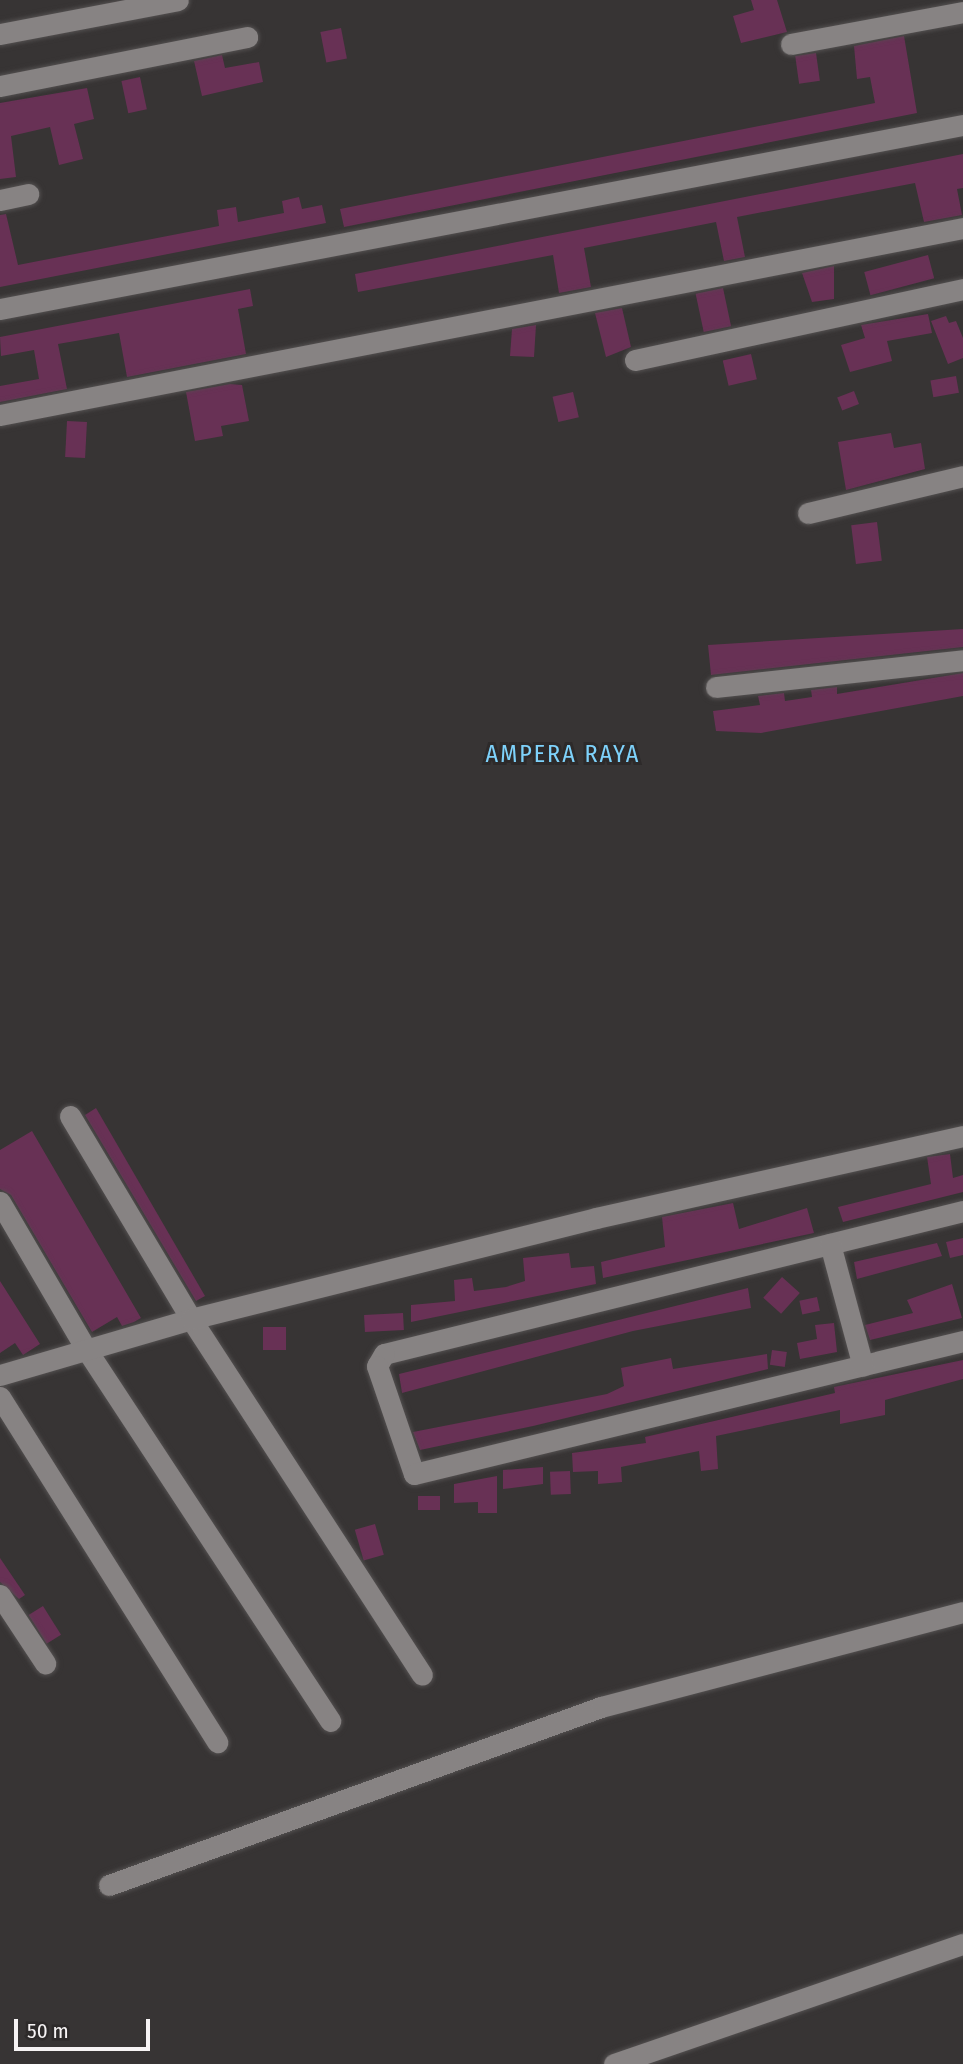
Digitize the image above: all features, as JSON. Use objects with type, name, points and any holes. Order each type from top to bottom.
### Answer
[{"type":"street","points":[[0,34],[178,0]]},
{"type":"street","points":[[791,44],[963,12]]},
{"type":"street","points":[[0,83],[247,37]]},
{"type":"street","points":[[0,309],[963,125]]},
{"type":"street","points":[[0,200],[28,194]]},
{"type":"street","points":[[0,415],[963,228]]},
{"type":"street","points":[[635,360],[963,289]]},
{"type":"street","points":[[808,513],[963,476]]},
{"type":"street","points":[[716,687],[963,660]]},
{"type":"street","points":[[70,1116],[191,1319],[422,1675]]},
{"type":"street","points":[[0,1375],[191,1319],[963,1136]]},
{"type":"street","points":[[0,1202],[86,1349],[330,1721]]},
{"type":"street","points":[[963,1211],[384,1354],[377,1366],[414,1474],[963,1341]]},
{"type":"street","points":[[830,1244],[863,1366]]},
{"type":"street","points":[[0,1397],[217,1742]]},
{"type":"street","points":[[0,1595],[8,1628],[45,1663]]},
{"type":"street","points":[[108,1885],[601,1707],[963,1612]]},
{"type":"street","points":[[614,2064],[963,1944]]},
{"type":"building","points":[[751,0],[777,0],[787,32],[741,43],[733,16],[754,10]]},
{"type":"building","points":[[341,28],[347,58],[326,62],[320,32]]},
{"type":"building","points":[[904,36],[917,113],[344,227],[340,209],[875,103],[870,77],[857,79],[854,46]]},
{"type":"building","points":[[816,53],[820,81],[799,84],[795,56]]},
{"type":"building","points":[[222,55],[225,68],[259,62],[263,82],[202,96],[194,61]]},
{"type":"building","points":[[140,77],[147,109],[128,113],[121,81]]},
{"type":"building","points":[[87,88],[94,119],[74,124],[83,159],[59,165],[50,127],[11,136],[16,177],[0,179],[0,103]]},
{"type":"building","points":[[963,154],[963,188],[957,189],[962,215],[924,222],[915,183],[737,217],[745,257],[724,261],[716,222],[584,248],[591,287],[559,293],[553,255],[358,292],[355,274]]},
{"type":"building","points":[[299,197],[302,209],[322,205],[326,223],[0,287],[0,215],[6,214],[18,265],[219,226],[217,210],[236,207],[238,222],[284,213],[282,201]]},
{"type":"building","points":[[928,255],[934,278],[870,295],[864,272]]},
{"type":"building","points":[[834,266],[834,299],[812,302],[802,273]]},
{"type":"building","points":[[723,288],[731,326],[704,332],[696,294]]},
{"type":"building","points":[[250,289],[253,306],[238,309],[246,354],[127,377],[119,333],[58,344],[67,389],[0,402],[0,386],[39,379],[34,350],[1,356],[0,337]]},
{"type":"building","points":[[622,308],[631,347],[606,357],[595,313]]},
{"type":"building","points":[[928,314],[932,333],[887,341],[892,361],[850,372],[841,345],[865,338],[861,325]]},
{"type":"building","points":[[946,316],[949,323],[956,321],[963,338],[963,358],[948,364],[931,321]]},
{"type":"building","points":[[536,325],[534,357],[510,356],[512,329]]},
{"type":"building","points":[[751,354],[757,379],[729,386],[723,361]]},
{"type":"building","points":[[956,376],[959,393],[933,397],[930,381]]},
{"type":"building","points":[[230,384],[242,385],[249,421],[221,426],[223,436],[195,441],[186,392]]},
{"type":"building","points":[[854,391],[859,404],[842,411],[837,397]]},
{"type":"building","points":[[573,392],[579,417],[558,422],[553,397]]},
{"type":"building","points":[[67,421],[87,422],[85,458],[65,457]]},
{"type":"building","points":[[891,433],[894,448],[921,443],[925,469],[846,490],[838,442]]},
{"type":"building","points":[[877,522],[882,561],[856,564],[851,525]]},
{"type":"building","points":[[963,629],[963,647],[711,675],[708,645]]},
{"type":"building","points":[[963,673],[963,696],[761,733],[716,731],[713,711],[760,705],[758,696],[784,693],[785,701],[812,697],[811,690],[837,687],[837,694]]},
{"type":"building","points":[[96,1108],[205,1296],[196,1301],[85,1115]]},
{"type":"building","points":[[32,1131],[141,1318],[134,1322],[122,1326],[117,1317],[92,1332],[11,1195],[0,1189],[0,1150]]},
{"type":"building","points":[[950,1154],[953,1178],[963,1175],[963,1192],[843,1222],[838,1207],[931,1184],[927,1157]]},
{"type":"building","points":[[733,1203],[739,1229],[807,1208],[814,1233],[603,1278],[601,1262],[665,1247],[662,1217]]},
{"type":"building","points":[[963,1238],[963,1255],[950,1258],[946,1242]]},
{"type":"building","points":[[937,1243],[942,1256],[857,1279],[854,1262]]},
{"type":"building","points":[[569,1253],[571,1268],[594,1266],[596,1284],[411,1322],[411,1305],[455,1301],[454,1280],[472,1278],[474,1291],[506,1287],[525,1281],[523,1258]]},
{"type":"building","points":[[782,1277],[800,1293],[781,1314],[763,1298]]},
{"type":"building","points":[[0,1281],[40,1344],[23,1355],[15,1343],[0,1353]]},
{"type":"building","points":[[952,1284],[962,1318],[870,1340],[865,1325],[913,1313],[907,1300]]},
{"type":"building","points":[[748,1288],[751,1308],[633,1331],[402,1393],[399,1374]]},
{"type":"building","points":[[817,1297],[820,1311],[802,1314],[799,1301]]},
{"type":"building","points":[[403,1313],[404,1330],[365,1332],[364,1315]]},
{"type":"building","points":[[834,1323],[837,1352],[800,1359],[797,1343],[817,1339],[815,1325]]},
{"type":"building","points":[[263,1327],[286,1327],[286,1350],[263,1350]]},
{"type":"building","points":[[772,1350],[787,1352],[785,1367],[770,1365]]},
{"type":"building","points":[[767,1354],[768,1369],[533,1426],[420,1450],[413,1432],[607,1394],[624,1386],[621,1368],[671,1358],[673,1369]]},
{"type":"building","points":[[963,1360],[963,1379],[885,1400],[885,1415],[840,1424],[840,1410],[716,1436],[718,1469],[701,1471],[699,1451],[621,1467],[622,1482],[598,1484],[598,1471],[573,1472],[572,1453],[646,1443],[645,1437],[835,1393],[834,1387]]},
{"type":"building","points":[[543,1467],[543,1484],[503,1489],[503,1470]]},
{"type":"building","points":[[570,1471],[571,1494],[551,1495],[550,1472]]},
{"type":"building","points":[[497,1476],[497,1513],[478,1513],[478,1502],[454,1503],[454,1484]]},
{"type":"building","points":[[418,1496],[440,1496],[440,1510],[418,1510]]},
{"type":"building","points":[[375,1524],[384,1555],[364,1561],[355,1530]]},
{"type":"building","points":[[0,1558],[25,1595],[19,1599],[0,1582]]},
{"type":"building","points":[[43,1606],[61,1635],[47,1644],[29,1615]]},
{"type":"district","name":"AMPERA RAYA","points":[[563,755]]}]
